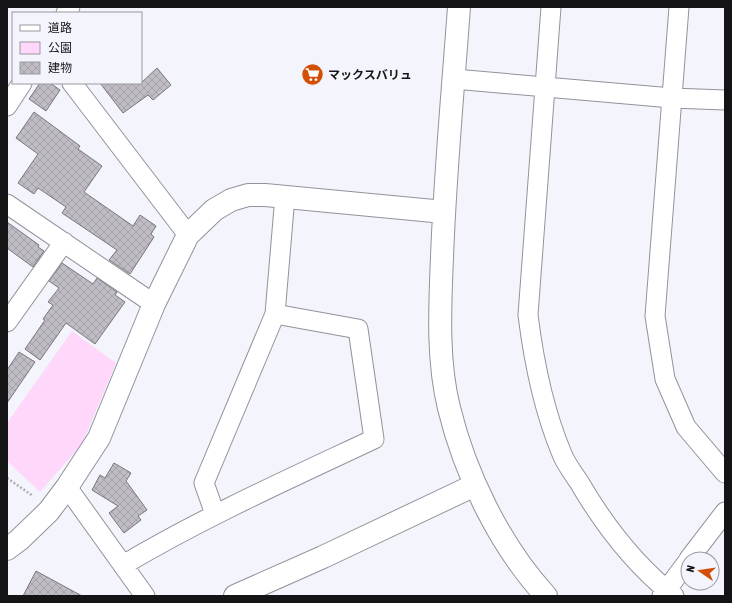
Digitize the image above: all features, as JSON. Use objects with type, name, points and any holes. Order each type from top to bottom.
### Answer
[{"type":"street","points":[[459,7],[444,212],[441,294],[442,352],[449,407],[460,446],[475,485],[505,539],[535,584],[546,596]]},
{"type":"street","points":[[551,7],[528,315],[534,363],[545,407],[566,461],[589,501],[619,543],[667,594],[680,574]]},
{"type":"street","points":[[679,7],[655,316],[665,379],[686,427],[725,473]]},
{"type":"street","points":[[454,79],[672,98],[725,100]]},
{"type":"street","points":[[7,106],[21,84]]},
{"type":"street","points":[[73,84],[188,235]]},
{"type":"street","points":[[7,548],[19,540],[49,511],[67,487],[99,438],[154,304],[188,235],[214,210],[231,200],[248,195],[285,196],[444,212]]},
{"type":"street","points":[[215,514],[204,483],[275,314],[285,196]]},
{"type":"street","points":[[9,208],[64,242],[154,304]]},
{"type":"street","points":[[7,322],[64,242]]},
{"type":"street","points":[[123,565],[165,540],[215,514],[374,439],[358,329],[275,314]]},
{"type":"street","points":[[235,596],[323,557],[475,485]]},
{"type":"street","points":[[67,487],[145,596]]},
{"type":"street","points":[[696,551],[725,512]]},
{"type":"path","points":[[7,478],[34,498]]},
{"type":"green space","points":[[72,331],[116,363],[82,444],[40,492],[7,461],[7,423]]},
{"type":"building","points":[[157,68],[171,85],[153,100],[148,95],[123,113],[101,84],[142,84],[142,82]]},
{"type":"building","points":[[39,84],[51,84],[60,90],[46,111],[29,99]]},
{"type":"building","points":[[34,112],[80,146],[78,149],[102,166],[84,192],[133,226],[140,215],[156,226],[151,234],[154,237],[130,274],[109,260],[117,250],[62,213],[66,207],[38,188],[34,194],[18,183],[38,154],[16,138]]},
{"type":"building","points":[[7,222],[39,245],[38,247],[44,251],[33,267],[7,248]]},
{"type":"building","points":[[62,263],[93,284],[97,278],[117,292],[115,295],[125,302],[95,344],[66,323],[40,360],[25,349],[45,320],[43,319],[53,305],[48,302],[59,288],[49,281]]},
{"type":"building","points":[[19,352],[35,362],[7,403],[7,370]]},
{"type":"building","points":[[114,463],[131,473],[126,481],[147,510],[138,516],[141,520],[124,533],[109,513],[118,506],[92,490],[100,475],[105,478]]},
{"type":"building","points":[[36,571],[82,596],[23,596]]},
{"type":"place","name":"マックスバリュ","points":[[313,75]]}]
